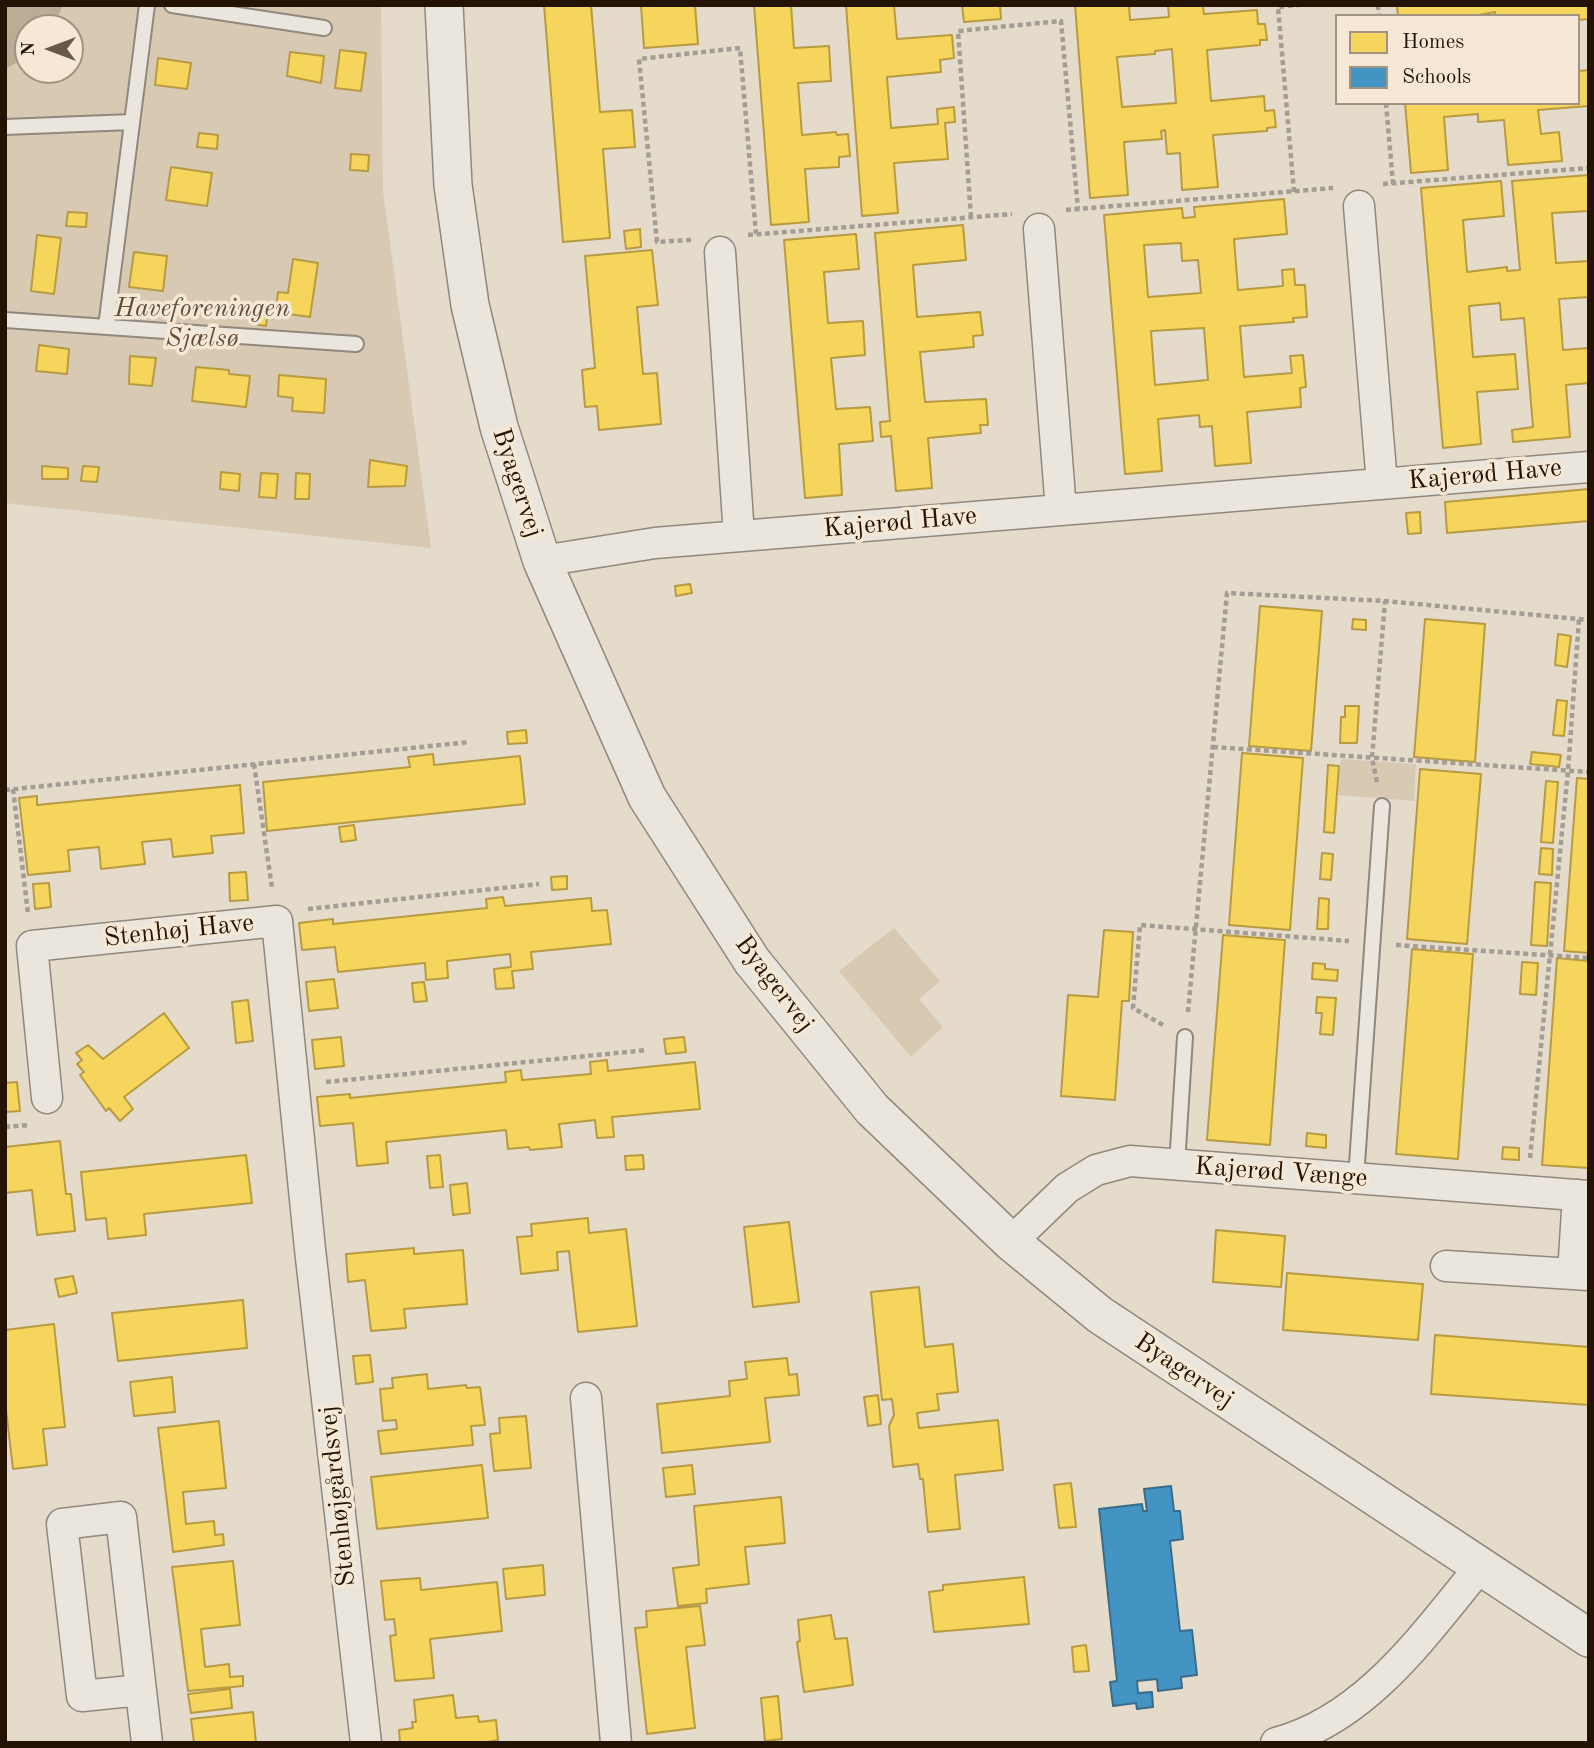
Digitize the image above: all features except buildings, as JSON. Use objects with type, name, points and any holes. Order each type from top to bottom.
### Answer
[{"type":"street","name":"Byagervej","points":[[444,5],[453,186],[470,305],[499,428],[542,561],[648,797],[752,961],[872,1109],[1011,1242],[1100,1315],[1589,1638]]},
{"type":"street","name":"Kajerød Have","points":[[1351,197],[1381,484]]},
{"type":"street","points":[[1039,218],[1061,510]]},
{"type":"street","points":[[732,244],[739,536]]},
{"type":"street","name":"Kajerød Have","points":[[542,561],[655,543],[1589,467]]},
{"type":"street","name":"Stenhøj Have","points":[[32,946],[277,921],[310,1249]]},
{"type":"street","points":[[32,946],[47,1098]]},
{"type":"street","name":"Kajerød Vænge","points":[[1011,1242],[1067,1188],[1097,1170],[1130,1161],[1583,1196],[1581,1275],[1446,1266]]},
{"type":"street","name":"Stenhøjgårdsvej","points":[[310,1249],[366,1743]]},
{"type":"street","points":[[586,1398],[616,1743]]},
{"type":"street","points":[[141,1690],[82,1696],[62,1524],[121,1517],[141,1690],[147,1743]]},
{"type":"street","points":[[1276,1743],[1301,1736],[1344,1712],[1398,1664],[1480,1567]]},
{"type":"lane","points":[[106,327],[147,5]]},
{"type":"lane","points":[[172,5],[324,28]]},
{"type":"lane","points":[[5,127],[132,122]]},
{"type":"lane","points":[[5,320],[356,344]]},
{"type":"lane","points":[[1356,1178],[1381,806]]},
{"type":"lane","points":[[1177,1165],[1185,1037]]},
{"type":"path","points":[[1294,192],[1278,7],[1298,5]]},
{"type":"path","points":[[971,218],[958,31],[1061,21],[1078,209]]},
{"type":"path","points":[[693,239],[657,242],[639,59],[740,48],[756,234]]},
{"type":"path","points":[[1386,105],[1393,184]]},
{"type":"path","points":[[1381,185],[1589,168]]},
{"type":"path","points":[[732,244],[756,234],[971,218],[1039,218],[1078,209],[1294,192],[1351,197]]},
{"type":"path","points":[[1589,620],[1385,601],[1227,593],[1196,929],[1185,1037],[1133,1007],[1140,925],[1196,929],[1372,943],[1589,958]]},
{"type":"path","points":[[1381,806],[1372,758],[1385,601]]},
{"type":"path","points":[[1527,1190],[1568,771],[1579,619]]},
{"type":"path","points":[[5,790],[470,742]]},
{"type":"path","points":[[1213,747],[1589,772]]},
{"type":"path","points":[[254,764],[277,921],[290,911],[538,884]]},
{"type":"path","points":[[13,789],[32,946]]},
{"type":"path","points":[[294,1086],[648,1050]]},
{"type":"green space","name":"Haveforeningen Sjælsø","points":[[5,5],[381,5],[383,191],[431,548],[5,503]]},
{"type":"green space","points":[[1341,759],[1416,764],[1414,801],[1338,795]]},
{"type":"green space","points":[[894,928],[940,981],[919,999],[943,1027],[911,1057],[839,971]]},
{"type":"shaded area","points":[[5,5],[63,5],[59,14],[14,14],[14,64],[5,69]]}]
